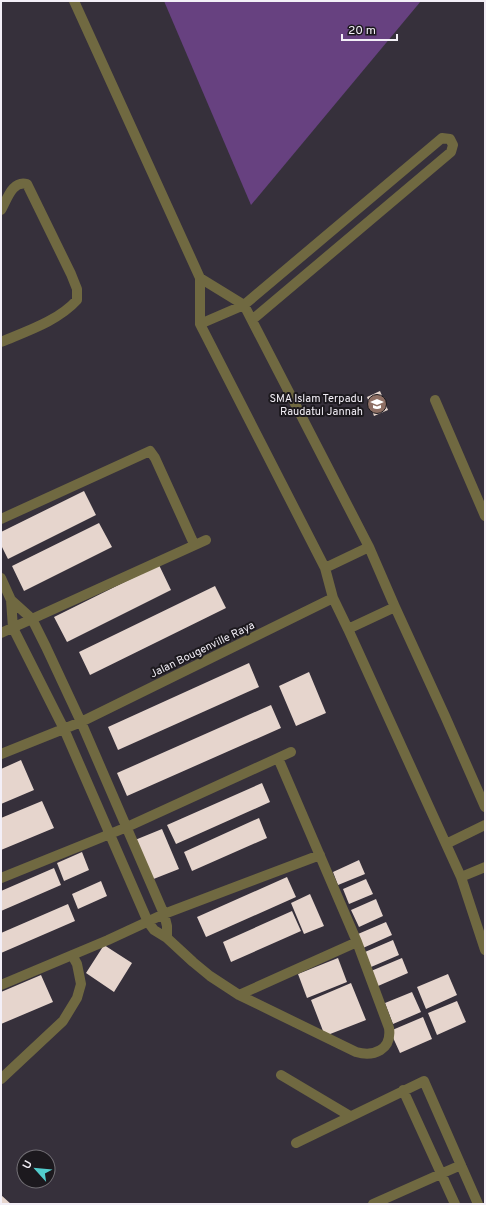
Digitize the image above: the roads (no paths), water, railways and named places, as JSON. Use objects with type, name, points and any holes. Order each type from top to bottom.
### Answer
[{"type":"street","points":[[74,1],[200,278],[200,324],[325,568],[332,598],[348,629],[461,877],[485,950]]},
{"type":"street","points":[[200,324],[244,305],[442,138],[450,139],[453,145],[451,152],[252,320]]},
{"type":"street","points":[[1,210],[14,187],[19,183],[27,184],[71,274],[77,289],[77,300],[70,308],[59,316],[1,342]]},
{"type":"street","points":[[378,191],[387,206]]},
{"type":"street","points":[[200,278],[244,305],[369,547],[485,807]]},
{"type":"street","points":[[435,400],[485,516]]},
{"type":"street","points":[[1,519],[150,451],[155,458],[194,544]]},
{"type":"street","points":[[1,633],[194,544],[206,540]]},
{"type":"street","points":[[325,568],[369,547]]},
{"type":"street","points":[[1,578],[11,600],[13,628],[64,729],[148,922],[154,930],[167,938],[210,976],[239,995],[356,1052],[373,1054],[386,1046],[390,1035],[390,1028],[357,942],[278,758]]},
{"type":"street","name":"Jalan Bougenville Raya","points":[[1,754],[82,722],[332,598]]},
{"type":"street","points":[[11,600],[32,619],[82,722],[164,914],[168,926],[167,938]]},
{"type":"street","points":[[348,629],[395,607]]},
{"type":"street","points":[[1,878],[127,827],[291,752]]},
{"type":"street","points":[[446,844],[485,825]]},
{"type":"street","points":[[1,985],[164,914],[320,856]]},
{"type":"street","points":[[461,877],[485,867]]},
{"type":"street","points":[[239,995],[357,942]]},
{"type":"street","points":[[1,1079],[63,1021],[77,998],[81,984],[77,964],[72,955]]},
{"type":"street","points":[[281,1075],[350,1116]]},
{"type":"street","points":[[296,1143],[424,1081],[478,1204]]},
{"type":"street","points":[[403,1090],[455,1204]]},
{"type":"street","points":[[373,1204],[461,1165]]},
{"type":"place","name":"SMA Islam Terpadu Raudatul Jannah","points":[[377,404]]}]
